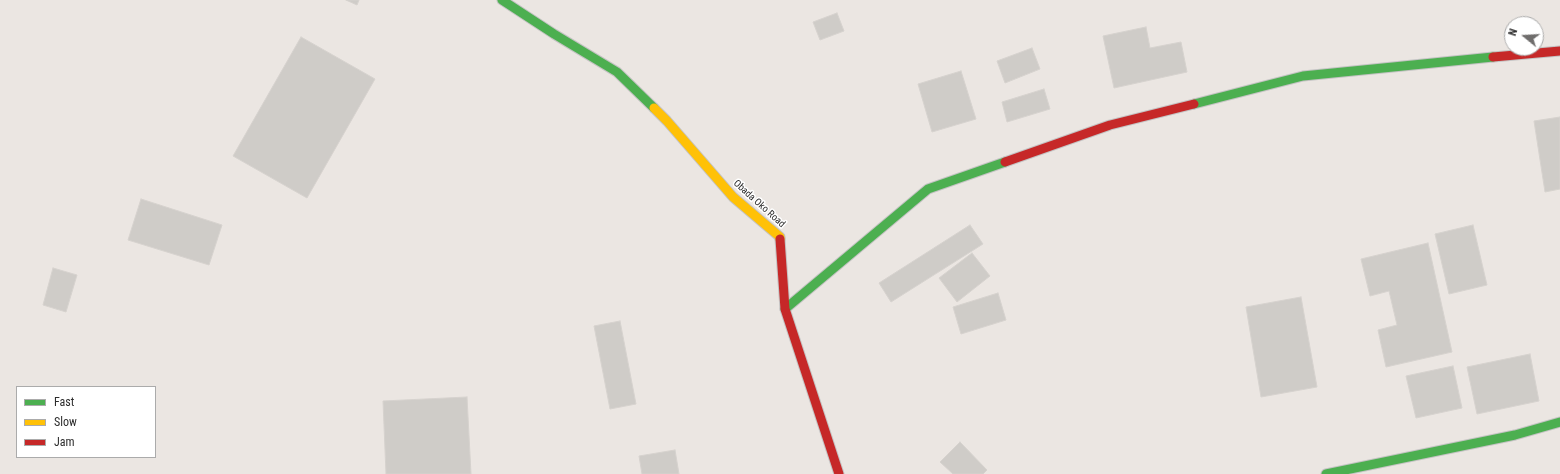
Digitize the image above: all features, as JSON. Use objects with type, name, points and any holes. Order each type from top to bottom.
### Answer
[{"type":"street","name":"Obada Oko Road","points":[[502,0],[554,34],[617,72],[667,122],[733,197],[780,237],[785,309],[839,474]]},
{"type":"street","points":[[785,309],[928,189],[1110,125],[1303,76],[1560,51]]},
{"type":"street","points":[[1326,474],[1515,435],[1560,422]]},
{"type":"building","points":[[346,0],[359,0],[357,5]]},
{"type":"building","points":[[837,13],[844,31],[820,40],[813,22]]},
{"type":"building","points":[[1146,27],[1150,48],[1181,42],[1187,72],[1114,88],[1103,36]]},
{"type":"building","points":[[301,37],[375,79],[307,198],[233,156]]},
{"type":"building","points":[[1032,48],[1040,69],[1005,83],[997,61]]},
{"type":"building","points":[[961,71],[976,119],[932,132],[918,84]]},
{"type":"building","points":[[1044,89],[1050,109],[1007,122],[1002,102]]},
{"type":"building","points":[[1560,117],[1560,189],[1545,192],[1534,121]]},
{"type":"building","points":[[141,199],[222,225],[209,265],[128,240]]},
{"type":"building","points":[[970,225],[983,244],[891,302],[879,283]]},
{"type":"building","points":[[1473,225],[1487,285],[1449,294],[1435,234]]},
{"type":"building","points":[[1428,243],[1452,352],[1386,367],[1378,330],[1397,325],[1389,291],[1370,296],[1361,259]]},
{"type":"building","points":[[972,253],[990,276],[957,302],[939,278]]},
{"type":"building","points":[[53,268],[77,275],[66,312],[43,305]]},
{"type":"building","points":[[998,293],[1006,320],[961,334],[953,307]]},
{"type":"building","points":[[1301,297],[1317,387],[1261,397],[1246,307]]},
{"type":"building","points":[[620,321],[636,404],[610,409],[594,326]]},
{"type":"building","points":[[1530,354],[1539,401],[1477,414],[1467,367]]},
{"type":"building","points":[[1453,366],[1462,408],[1416,418],[1406,376]]},
{"type":"building","points":[[467,397],[471,474],[386,474],[383,401]]},
{"type":"building","points":[[960,442],[987,470],[983,474],[953,474],[940,462]]},
{"type":"building","points":[[675,450],[679,474],[642,474],[639,456]]},
{"type":"traffic: fast","points":[[502,0],[554,34],[617,72],[654,108]]},
{"type":"traffic: fast","points":[[1194,104],[1303,76],[1493,57]]},
{"type":"traffic: fast","points":[[785,309],[928,189],[1005,162]]},
{"type":"traffic: fast","points":[[1326,474],[1515,435],[1560,422]]},
{"type":"traffic: slow","points":[[654,108],[733,197],[780,237],[780,239]]},
{"type":"traffic: jam","points":[[1493,57],[1560,51]]},
{"type":"traffic: jam","points":[[1005,162],[1110,125],[1194,104]]},
{"type":"traffic: jam","points":[[780,239],[785,309],[839,474]]}]
